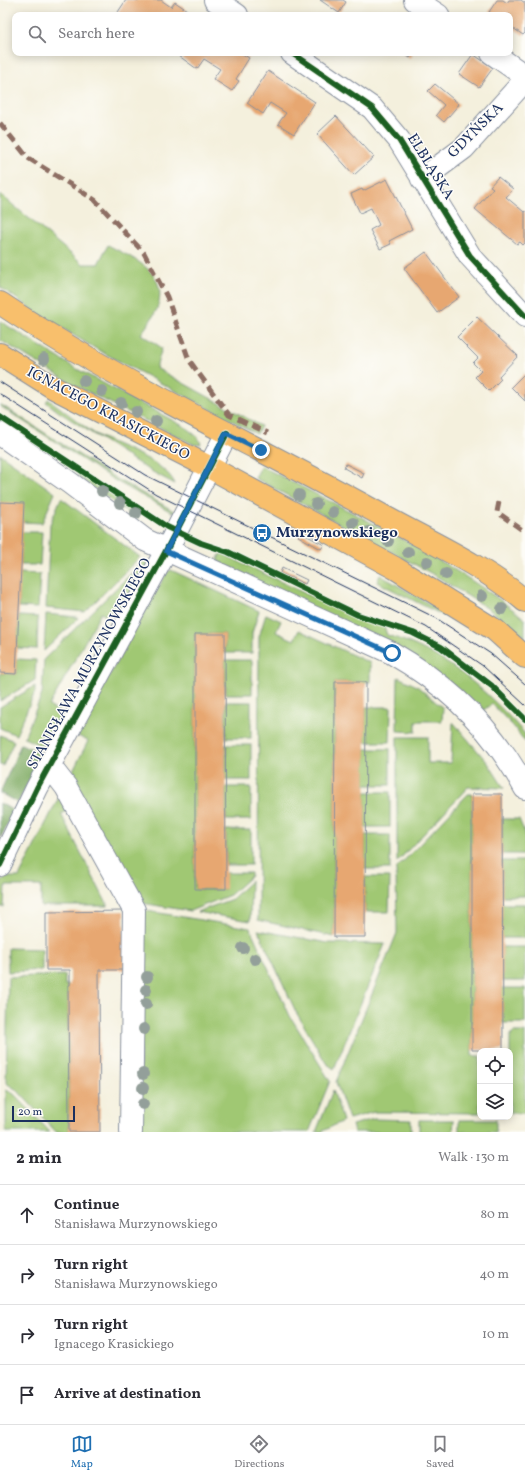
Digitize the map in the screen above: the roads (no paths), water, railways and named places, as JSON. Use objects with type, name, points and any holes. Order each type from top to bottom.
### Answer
[{"type":"main road","points":[[0,304],[75,352],[342,493],[492,576],[525,601]]},
{"type":"main road","name":"IGNACEGO KRASICKIEGO","points":[[0,354],[54,388],[209,467],[395,568],[495,630],[525,657]]},
{"type":"street","points":[[215,0],[233,12]]},
{"type":"street","points":[[415,0],[433,12]]},
{"type":"street","name":"ELBLĄSKA","points":[[296,56],[372,108],[399,140],[470,256],[525,316]]},
{"type":"street","points":[[496,56],[525,76]]},
{"type":"street","name":"GDYŃSKA","points":[[422,179],[464,148],[525,80]]},
{"type":"street","name":"STANISŁAWA MURZYNOWSKIEGO","points":[[0,865],[49,765],[166,551],[226,433]]},
{"type":"street","name":"STANISŁAWA MURZYNOWSKIEGO","points":[[0,434],[70,483],[145,540],[166,551],[392,653],[418,667],[452,694],[482,725],[510,761],[525,788]]},
{"type":"street","points":[[49,765],[66,787],[134,910],[131,1132]]},
{"type":"tram line","points":[[0,382],[145,475],[436,618],[491,654],[525,684]]},
{"type":"tram line","points":[[0,394],[156,494],[426,627],[483,666],[525,705]]},
{"type":"place","name":"Murzynowskiego","points":[[262,533]]}]
